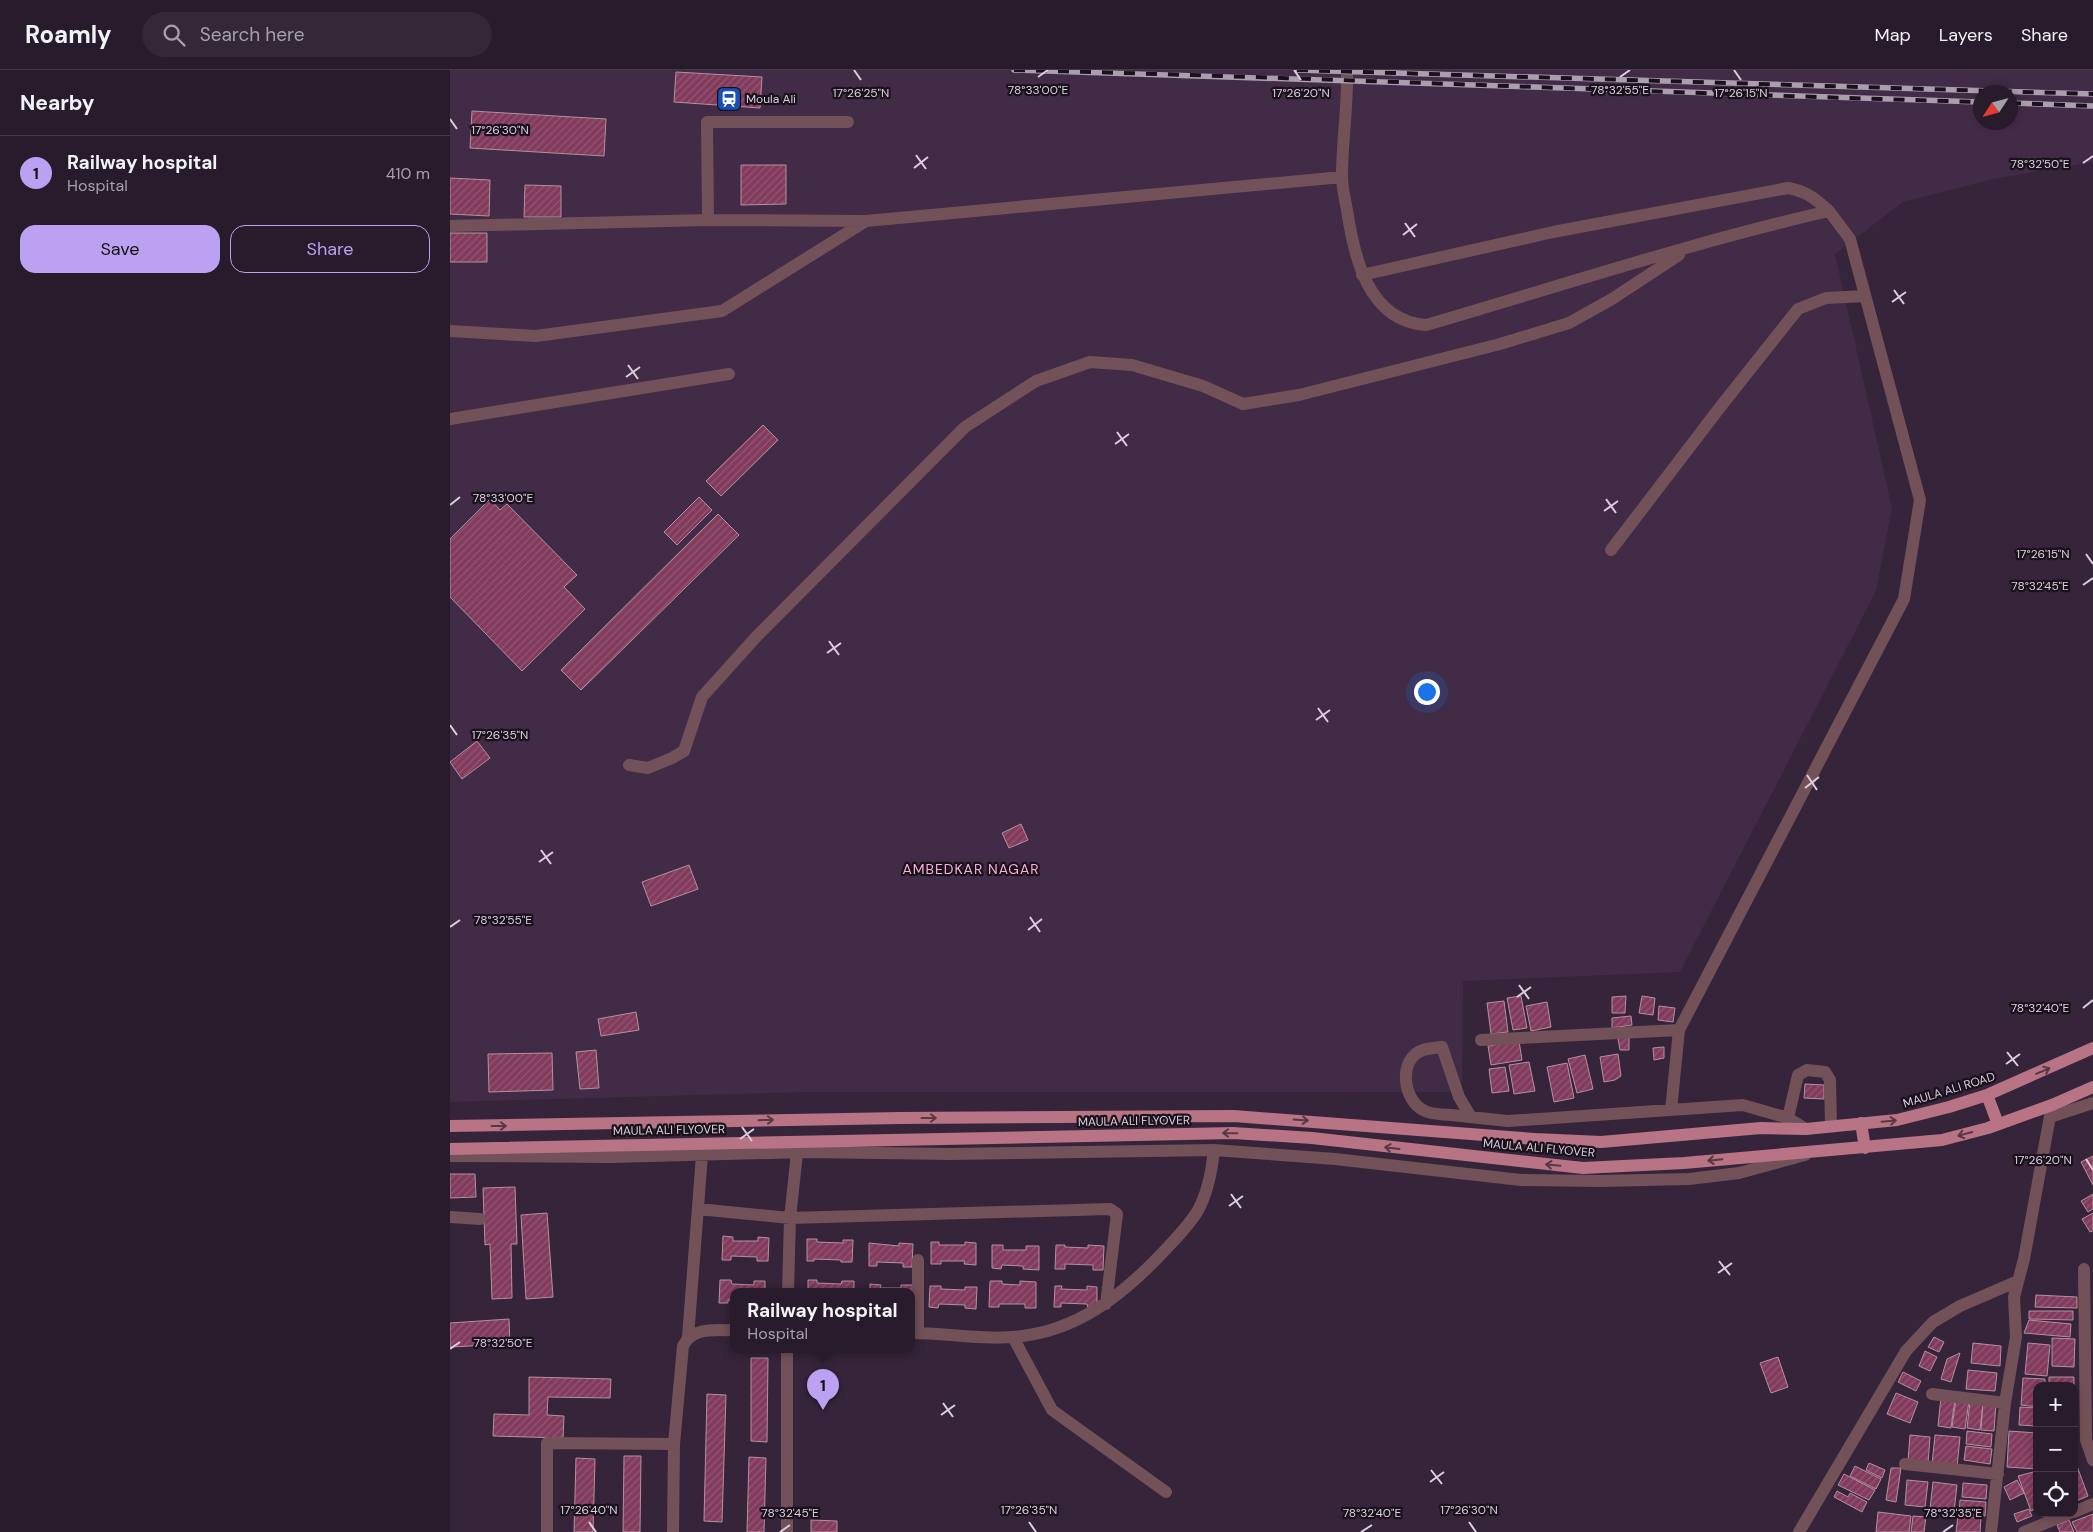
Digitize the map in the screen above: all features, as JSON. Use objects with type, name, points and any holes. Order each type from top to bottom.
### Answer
[{"type":"main road","name":"MAULA ALI ROAD","points":[[1806,1129],[1898,1120],[1949,1107],[1987,1095],[2093,1048]]},
{"type":"main road","points":[[1817,1152],[1942,1140],[2051,1111],[2093,1087]]},
{"type":"main road","points":[[1987,1095],[1998,1124]]},
{"type":"main road","name":"MAULA ALI FLYOVER","points":[[450,1126],[900,1118],[1234,1116],[1535,1139],[1601,1142],[1761,1128],[1806,1129]]},
{"type":"main road","points":[[1861,1123],[1865,1148]]},
{"type":"main road","name":"MAULA ALI FLYOVER","points":[[450,1148],[1233,1133],[1312,1138],[1583,1168],[1684,1164],[1764,1155],[1817,1152]]},
{"type":"street","points":[[1347,70],[1348,88],[1342,178],[1355,253],[1362,275],[1379,303],[1391,313],[1416,324],[1426,325],[1689,248],[1829,211]]},
{"type":"street","points":[[708,220],[707,122],[848,122]]},
{"type":"street","points":[[450,226],[708,220],[866,221],[1342,178]]},
{"type":"street","points":[[1362,275],[1553,232],[1788,188],[1800,190],[1813,197],[1829,211],[1850,239],[1920,500],[1904,599],[1679,1030],[1671,1110]]},
{"type":"street","points":[[450,331],[536,336],[722,310],[866,221]]},
{"type":"street","points":[[629,765],[648,768],[684,751],[702,697],[756,636],[965,427],[1036,381],[1090,362],[1132,365],[1203,386],[1243,404],[1299,395],[1500,344],[1569,322],[1612,299],[1689,248]]},
{"type":"street","points":[[1611,550],[1798,309],[1826,298],[1865,296]]},
{"type":"street","points":[[450,419],[729,374]]},
{"type":"street","points":[[1481,1040],[1679,1030]]},
{"type":"street","points":[[1471,1117],[1459,1097],[1442,1047],[1422,1050],[1411,1060],[1406,1070],[1409,1099],[1417,1108],[1428,1113],[1508,1121],[1744,1105],[1788,1118],[1806,1129]]},
{"type":"street","points":[[1788,1118],[1798,1075],[1807,1070],[1825,1072],[1830,1080],[1831,1126]]},
{"type":"street","points":[[1991,1532],[2005,1403],[2016,1337],[2014,1297],[2024,1259],[2051,1111],[2093,1103]]},
{"type":"street","points":[[450,1156],[797,1153],[951,1154],[1214,1150],[1335,1159],[1520,1180],[1600,1181],[1689,1180],[1739,1173],[1817,1152]]},
{"type":"street","points":[[918,1260],[915,1333],[1013,1336],[1029,1335],[1062,1327],[1106,1304],[1155,1260],[1184,1229],[1198,1211],[1203,1199],[1214,1150]]},
{"type":"street","points":[[788,1288],[790,1218],[797,1153]]},
{"type":"street","points":[[673,1532],[674,1444],[683,1346],[688,1337],[702,1155]]},
{"type":"street","points":[[698,1209],[790,1218],[1110,1208],[1117,1214],[1106,1304]]},
{"type":"street","points":[[450,1217],[480,1218]]},
{"type":"street","points":[[2084,1269],[2089,1329],[2089,1423],[2086,1440],[2093,1460]]},
{"type":"street","points":[[1799,1532],[1906,1351],[1933,1322],[1960,1306],[2018,1281]]},
{"type":"street","points":[[688,1337],[696,1332],[730,1330]]},
{"type":"street","points":[[1013,1336],[1052,1410],[1166,1492]]},
{"type":"street","points":[[787,1353],[787,1532]]},
{"type":"street","points":[[1932,1394],[2005,1403]]},
{"type":"street","points":[[547,1532],[547,1443],[674,1444]]},
{"type":"street","points":[[1905,1464],[1998,1474]]},
{"type":"street","points":[[2078,1510],[2093,1504]]},
{"type":"street","points":[[2024,1532],[2060,1517]]},
{"type":"shaded area","points":[[450,70],[2093,70],[2093,162],[1993,179],[1903,202],[1835,254],[1892,508],[1876,591],[1680,972],[1463,981],[1462,1092],[805,1092],[450,1102]]},
{"type":"building","points":[[676,72],[762,77],[760,108],[674,102]]},
{"type":"building","points":[[472,111],[606,119],[604,156],[470,148]]},
{"type":"building","points":[[741,165],[786,165],[786,204],[741,205]]},
{"type":"building","points":[[450,178],[490,180],[489,216],[450,214]]},
{"type":"building","points":[[525,185],[561,186],[561,217],[524,217]]},
{"type":"building","points":[[450,233],[487,233],[487,262],[450,262]]},
{"type":"building","points":[[763,425],[778,440],[721,496],[706,481]]},
{"type":"building","points":[[699,497],[712,510],[677,545],[664,532]]},
{"type":"building","points":[[490,499],[500,510],[507,504],[577,575],[564,587],[585,609],[522,671],[450,597],[450,539]]},
{"type":"building","points":[[718,514],[739,535],[581,690],[561,670]]},
{"type":"building","points":[[477,741],[490,758],[462,779],[450,762]]},
{"type":"building","points":[[1021,824],[1028,840],[1009,848],[1002,833]]},
{"type":"building","points":[[689,865],[698,889],[651,906],[642,882]]},
{"type":"building","points":[[1521,996],[1527,1028],[1513,1030],[1507,998]]},
{"type":"building","points":[[1626,996],[1625,1013],[1612,1013],[1612,997]]},
{"type":"building","points":[[1642,996],[1655,998],[1653,1015],[1639,1013]]},
{"type":"building","points":[[1504,1001],[1508,1032],[1491,1034],[1487,1003]]},
{"type":"building","points":[[1547,1002],[1551,1027],[1531,1031],[1526,1006]]},
{"type":"building","points":[[1659,1006],[1675,1008],[1673,1022],[1658,1020]]},
{"type":"building","points":[[636,1012],[639,1030],[601,1036],[598,1019]]},
{"type":"building","points":[[1631,1016],[1632,1025],[1612,1028],[1612,1018]]},
{"type":"building","points":[[1617,1033],[1629,1033],[1629,1050],[1620,1050]]},
{"type":"building","points":[[1519,1041],[1522,1060],[1491,1065],[1488,1046]]},
{"type":"building","points":[[1664,1047],[1664,1058],[1654,1060],[1653,1048]]},
{"type":"building","points":[[596,1050],[599,1088],[580,1089],[576,1052]]},
{"type":"building","points":[[552,1053],[553,1090],[489,1092],[488,1054]]},
{"type":"building","points":[[1618,1054],[1621,1076],[1615,1080],[1604,1082],[1600,1057]]},
{"type":"building","points":[[1585,1055],[1593,1089],[1577,1093],[1568,1059]]},
{"type":"building","points":[[1529,1062],[1535,1091],[1514,1094],[1509,1065]]},
{"type":"building","points":[[1567,1063],[1574,1098],[1554,1102],[1547,1067]]},
{"type":"building","points":[[1505,1067],[1509,1091],[1492,1093],[1489,1069]]},
{"type":"building","points":[[1805,1084],[1824,1085],[1824,1099],[1804,1098]]},
{"type":"building","points":[[2093,1156],[2093,1185],[2081,1162]]},
{"type":"building","points":[[450,1174],[475,1174],[476,1197],[450,1198]]},
{"type":"building","points":[[515,1187],[517,1244],[511,1244],[512,1298],[492,1299],[490,1244],[485,1245],[483,1188]]},
{"type":"building","points":[[2093,1194],[2093,1209],[2088,1212],[2081,1201]]},
{"type":"building","points":[[547,1213],[553,1297],[526,1299],[521,1215]]},
{"type":"building","points":[[2093,1213],[2093,1231],[2090,1232],[2082,1219]]},
{"type":"building","points":[[723,1236],[733,1237],[733,1241],[758,1241],[758,1237],[769,1238],[768,1261],[757,1261],[757,1257],[731,1256],[731,1260],[722,1260]]},
{"type":"building","points":[[807,1239],[817,1239],[817,1242],[843,1243],[843,1240],[853,1240],[852,1262],[814,1259],[814,1261],[807,1261]]},
{"type":"building","points":[[931,1242],[939,1242],[939,1245],[965,1245],[965,1242],[976,1243],[976,1265],[964,1264],[965,1261],[941,1261],[941,1264],[931,1264]]},
{"type":"building","points":[[869,1243],[899,1246],[899,1243],[913,1244],[912,1267],[903,1267],[903,1263],[877,1262],[877,1266],[869,1266]]},
{"type":"building","points":[[992,1245],[1003,1245],[1003,1250],[1026,1250],[1026,1246],[1039,1246],[1039,1270],[1023,1269],[1023,1266],[1002,1265],[1001,1269],[992,1268]]},
{"type":"building","points":[[1056,1245],[1088,1248],[1088,1245],[1104,1246],[1103,1270],[1093,1270],[1093,1265],[1065,1264],[1065,1269],[1055,1269]]},
{"type":"building","points":[[720,1280],[731,1280],[732,1284],[754,1285],[754,1281],[765,1281],[765,1288],[730,1288],[730,1300],[728,1300],[728,1303],[719,1303]]},
{"type":"building","points":[[808,1280],[817,1280],[817,1283],[841,1284],[842,1281],[854,1281],[854,1288],[808,1288]]},
{"type":"building","points":[[990,1281],[1002,1281],[1002,1284],[1020,1285],[1020,1281],[1036,1282],[1036,1308],[1025,1308],[1025,1304],[999,1304],[999,1307],[989,1307]]},
{"type":"building","points":[[870,1284],[881,1285],[880,1288],[870,1288]]},
{"type":"building","points":[[901,1285],[914,1285],[914,1288],[901,1288]]},
{"type":"building","points":[[930,1286],[941,1286],[941,1289],[965,1290],[965,1287],[977,1287],[976,1309],[965,1308],[965,1305],[939,1304],[938,1308],[929,1307]]},
{"type":"building","points":[[1055,1286],[1062,1286],[1061,1289],[1087,1290],[1087,1286],[1097,1287],[1097,1308],[1088,1308],[1087,1304],[1061,1303],[1061,1307],[1054,1307]]},
{"type":"building","points":[[2036,1295],[2077,1297],[2077,1308],[2035,1307]]},
{"type":"building","points":[[2029,1311],[2073,1311],[2073,1320],[2029,1319]]},
{"type":"building","points":[[509,1319],[510,1344],[450,1347],[450,1323]]},
{"type":"building","points":[[2029,1320],[2071,1324],[2070,1337],[2024,1333]]},
{"type":"building","points":[[1934,1337],[1944,1342],[1939,1352],[1928,1347]]},
{"type":"building","points":[[2052,1338],[2075,1339],[2074,1367],[2052,1366]]},
{"type":"building","points":[[1973,1343],[2001,1346],[2000,1366],[1971,1363]]},
{"type":"building","points":[[2028,1343],[2050,1345],[2047,1376],[2025,1374]]},
{"type":"building","points":[[1925,1351],[1937,1357],[1930,1371],[1919,1366]]},
{"type":"building","points":[[1960,1353],[1951,1382],[1941,1379],[1947,1359]]},
{"type":"building","points":[[1778,1357],[1788,1387],[1771,1393],[1760,1363]]},
{"type":"building","points":[[751,1358],[768,1358],[767,1442],[751,1441]]},
{"type":"building","points":[[1968,1370],[1997,1373],[1995,1391],[1966,1389]]},
{"type":"building","points":[[1903,1372],[1921,1381],[1916,1391],[1898,1382]]},
{"type":"building","points":[[529,1377],[611,1379],[610,1398],[548,1397],[547,1415],[564,1416],[563,1438],[493,1436],[494,1414],[529,1415]]},
{"type":"building","points":[[2049,1377],[2074,1377],[2074,1382],[2049,1382]]},
{"type":"building","points":[[2023,1378],[2045,1379],[2045,1382],[2033,1382],[2033,1406],[2021,1405]]},
{"type":"building","points":[[1896,1393],[1918,1402],[1910,1423],[1887,1414]]},
{"type":"building","points":[[707,1394],[726,1395],[722,1522],[704,1521]]},
{"type":"building","points":[[1941,1397],[1955,1399],[1951,1428],[1938,1426]]},
{"type":"building","points":[[1956,1399],[1969,1401],[1965,1429],[1952,1427]]},
{"type":"building","points":[[1970,1402],[1983,1403],[1980,1430],[1967,1428]]},
{"type":"building","points":[[1983,1402],[1996,1403],[1994,1431],[1981,1430]]},
{"type":"building","points":[[2020,1407],[2033,1408],[2033,1426],[2019,1425]]},
{"type":"building","points":[[1967,1431],[1992,1434],[1991,1447],[1966,1444]]},
{"type":"building","points":[[2009,1431],[2033,1433],[2033,1469],[2007,1467]]},
{"type":"building","points":[[1910,1435],[1930,1437],[1928,1463],[1908,1461]]},
{"type":"building","points":[[1935,1435],[1960,1437],[1957,1467],[1932,1464]]},
{"type":"building","points":[[1966,1446],[1992,1449],[1990,1464],[1964,1460]]},
{"type":"building","points":[[624,1456],[641,1456],[640,1532],[623,1532]]},
{"type":"building","points":[[749,1457],[766,1458],[764,1532],[747,1532]]},
{"type":"building","points":[[576,1458],[595,1459],[593,1532],[574,1532]]},
{"type":"building","points":[[1869,1463],[1885,1470],[1882,1478],[1866,1470]]},
{"type":"building","points":[[1855,1466],[1881,1479],[1876,1489],[1850,1476]]},
{"type":"building","points":[[1891,1468],[1901,1468],[1896,1502],[1886,1500]]},
{"type":"building","points":[[2078,1469],[2088,1496],[2078,1500]]},
{"type":"building","points":[[2033,1472],[2033,1510],[2031,1511],[2018,1476]]},
{"type":"building","points":[[1844,1474],[1875,1490],[1869,1500],[1838,1485]]},
{"type":"building","points":[[1907,1480],[1928,1482],[1925,1507],[1905,1505]]},
{"type":"building","points":[[2017,1480],[2024,1493],[2010,1500],[2004,1487]]},
{"type":"building","points":[[1933,1482],[1957,1485],[1954,1512],[1930,1509]]},
{"type":"building","points":[[1963,1483],[1987,1485],[1986,1499],[1962,1497]]},
{"type":"building","points":[[1837,1491],[1848,1497],[1850,1493],[1867,1502],[1862,1512],[1834,1497]]},
{"type":"building","points":[[1960,1500],[1986,1502],[1985,1516],[1959,1514]]},
{"type":"building","points":[[2029,1509],[2032,1516],[2017,1522],[2014,1514]]},
{"type":"building","points":[[1878,1512],[1911,1516],[1909,1532],[1876,1532]]},
{"type":"building","points":[[2093,1514],[2093,1532],[2077,1532],[2072,1522]]},
{"type":"building","points":[[1913,1516],[1926,1517],[1924,1532],[1911,1532]]},
{"type":"building","points":[[1958,1516],[1981,1518],[1980,1532],[1956,1532]]},
{"type":"building","points":[[811,1520],[837,1521],[837,1532],[811,1532]]},
{"type":"building","points":[[2069,1520],[2074,1532],[2060,1532],[2057,1525]]},
{"type":"railway","points":[[1014,70],[1973,102]]},
{"type":"railway","points":[[1297,70],[2093,94]]},
{"type":"railway","points":[[2018,103],[2093,106]]},
{"type":"place","name":"Moula Ali","points":[[729,99]]},
{"type":"place","name":"Railway hospital","points":[[823,1410]]},
{"type":"district","name":"AMBEDKAR NAGAR","points":[[971,869]]}]
